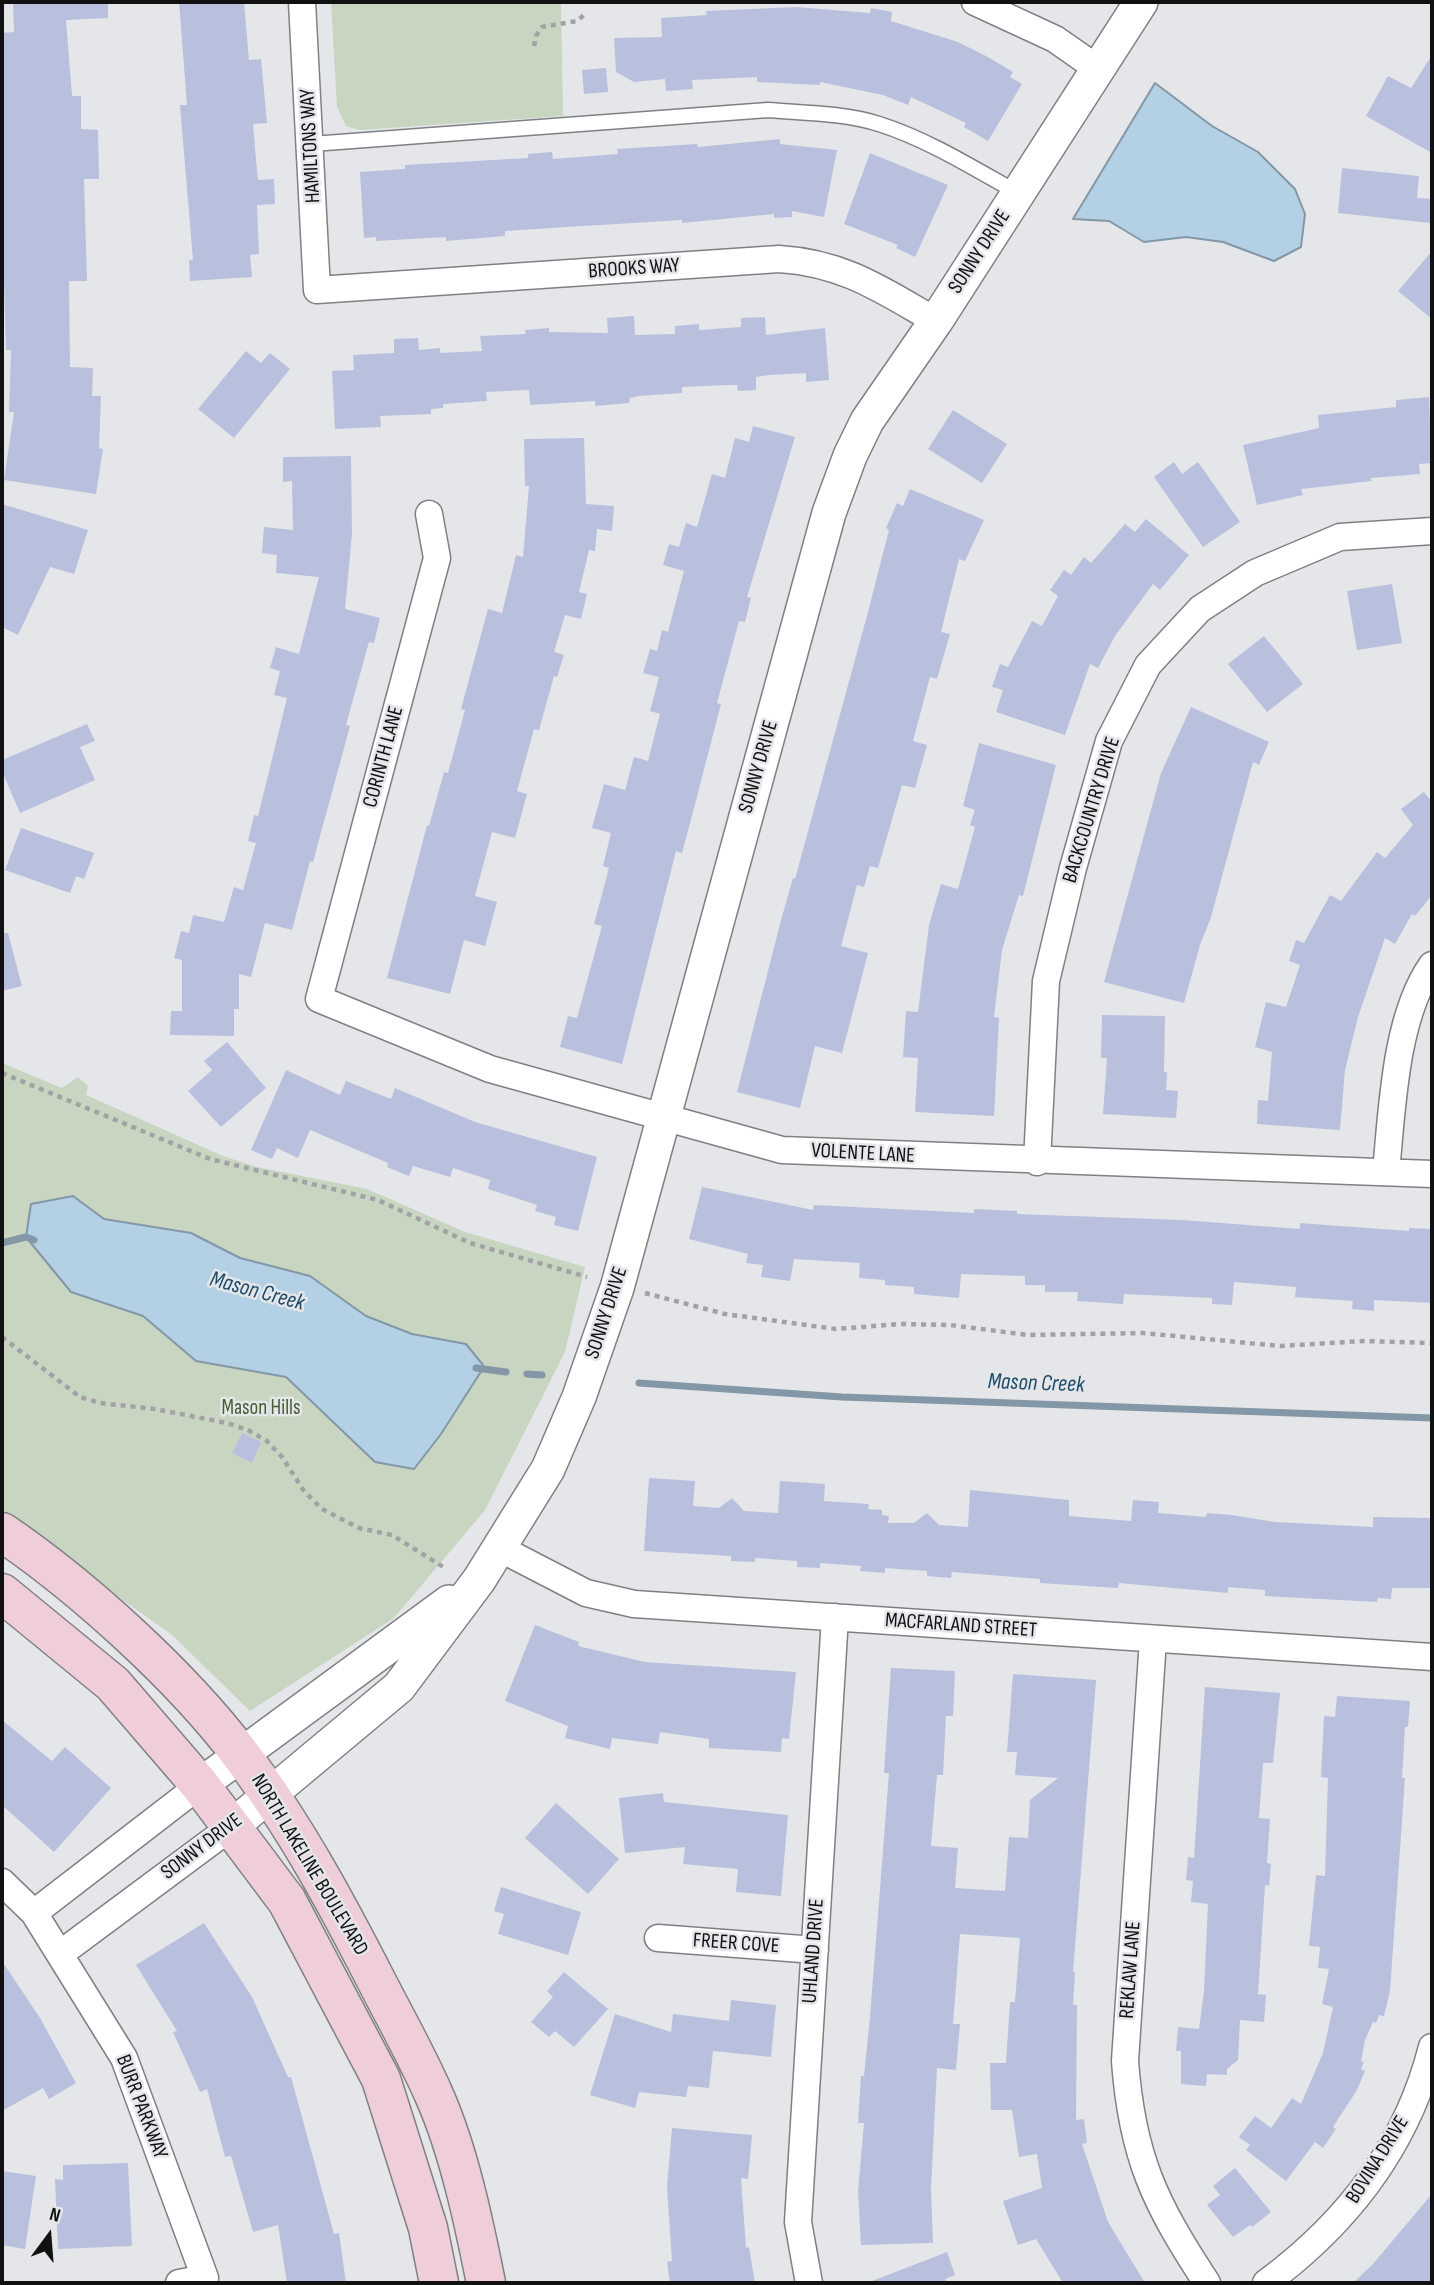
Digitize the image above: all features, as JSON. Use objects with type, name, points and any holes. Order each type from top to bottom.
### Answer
[{"type":"main road","name":"NORTH LAKELINE BOULEVARD","points":[[2,1532],[36,1555],[114,1622],[198,1703],[270,1795],[360,1948],[435,2097],[473,2217],[486,2283]]},
{"type":"main road","name":"NORTH LAKELINE BOULEVARD","points":[[2,1593],[113,1684],[200,1785],[287,1901],[381,2079],[428,2228],[439,2283]]},
{"type":"street","name":"HAMILTONS WAY","points":[[302,2],[312,144],[317,290]]},
{"type":"street","points":[[975,2],[1055,40],[1098,69]]},
{"type":"street","name":"SONNY DRIVE","points":[[60,1954],[230,1827],[399,1688],[501,1549],[548,1469],[579,1397],[617,1288],[829,513],[850,456],[867,421],[936,321],[1141,2]]},
{"type":"street","name":"BROOKS WAY","points":[[317,290],[779,259],[815,261],[862,278],[936,321]]},
{"type":"street","name":"CORINTH LANE","points":[[318,999],[437,558],[429,514]]},
{"type":"street","name":"BACKCOUNTRY DRIVE","points":[[1037,1162],[1046,981],[1073,868],[1110,741],[1148,665],[1200,609],[1255,573],[1340,537],[1432,531]]},
{"type":"street","points":[[1386,1172],[1394,1085],[1404,1034],[1425,975],[1432,965]]},
{"type":"street","name":"VOLENTE LANE","points":[[318,999],[490,1069],[782,1150],[1037,1162],[1432,1174]]},
{"type":"street","name":"MACFARLAND STREET","points":[[501,1549],[586,1593],[634,1604],[1432,1657]]},
{"type":"street","name":"SONNY DRIVE","points":[[34,1913],[240,1754],[479,1580]]},
{"type":"street","name":"UHLAND DRIVE","points":[[809,2283],[798,2222],[835,1617]]},
{"type":"street","name":"REKLAW LANE","points":[[1153,1639],[1125,2061],[1129,2112],[1144,2172],[1171,2228],[1207,2283]]},
{"type":"street","name":"BURR PARKWAY","points":[[2,1882],[34,1913],[124,2058],[205,2278],[179,2283]]},
{"type":"street","name":"FREER COVE","points":[[658,1938],[814,1950]]},
{"type":"street","name":"BOVINA DRIVE","points":[[1266,2283],[1325,2236],[1361,2194],[1400,2132],[1417,2094],[1432,2047]]},
{"type":"lane","points":[[312,144],[768,110],[829,114],[878,124],[927,142],[1018,192]]},
{"type":"path","points":[[534,46],[542,27],[577,20],[585,14]]},
{"type":"path","points":[[2,1073],[210,1159],[377,1200],[470,1243],[587,1277]]},
{"type":"path","points":[[645,1293],[724,1314],[836,1329],[900,1324],[950,1325],[1028,1335],[1143,1333],[1280,1346],[1364,1341],[1432,1343]]},
{"type":"path","points":[[2,1337],[80,1397],[100,1403],[155,1409],[227,1423],[248,1430],[267,1441],[282,1457],[304,1491],[322,1508],[359,1528],[392,1535],[445,1568]]},
{"type":"green space","points":[[331,2],[561,2],[563,116],[360,130],[346,126],[337,107]]},
{"type":"green space","name":"Mason Hills","points":[[2,1063],[62,1088],[78,1077],[88,1086],[86,1095],[223,1156],[257,1167],[367,1189],[465,1232],[585,1267],[565,1352],[485,1510],[394,1618],[250,1711],[171,1634],[2,1515]]},
{"type":"water","points":[[1155,83],[1212,126],[1258,152],[1295,189],[1305,214],[1301,247],[1274,261],[1223,242],[1186,237],[1144,242],[1109,221],[1073,219]]},
{"type":"water","points":[[73,1196],[104,1219],[191,1233],[240,1258],[310,1276],[366,1316],[412,1334],[466,1344],[483,1365],[482,1370],[441,1434],[414,1469],[375,1462],[286,1377],[196,1361],[143,1316],[71,1292],[26,1237],[31,1204]]},
{"type":"building","points":[[13,2],[108,2],[108,18],[66,20],[72,96],[81,96],[81,129],[98,130],[99,179],[84,179],[87,281],[69,281],[70,367],[93,368],[92,396],[101,396],[99,448],[103,449],[96,494],[4,480],[14,412],[9,412],[11,350],[6,350],[2,33],[14,32]]},
{"type":"building","points":[[179,2],[244,2],[249,60],[261,59],[267,123],[253,124],[256,160],[258,180],[274,179],[275,204],[257,205],[259,254],[250,255],[252,277],[190,281],[189,260],[193,260],[180,105],[187,105]]},
{"type":"building","points":[[796,7],[870,13],[871,8],[892,12],[891,21],[958,42],[1013,72],[1010,77],[1022,84],[988,141],[964,127],[966,123],[911,97],[908,105],[883,95],[820,82],[820,85],[757,82],[757,77],[692,80],[693,89],[666,91],[665,79],[634,82],[616,72],[614,38],[662,37],[661,18],[707,15],[706,11]]},
{"type":"building","points":[[1432,55],[1432,153],[1366,116],[1388,76],[1411,88]]},
{"type":"building","points":[[606,68],[608,92],[584,94],[582,70]]},
{"type":"building","points":[[780,139],[780,144],[837,150],[824,217],[792,211],[792,217],[774,218],[774,214],[682,223],[682,220],[505,231],[505,236],[446,241],[446,237],[376,241],[376,237],[364,238],[360,172],[405,169],[405,165],[528,158],[528,154],[552,152],[553,159],[618,154],[617,149],[697,144],[698,147]]},
{"type":"building","points":[[870,153],[948,185],[915,257],[896,248],[898,245],[844,224]]},
{"type":"building","points":[[1342,168],[1419,176],[1417,198],[1432,199],[1430,223],[1338,213]]},
{"type":"building","points":[[1432,251],[1432,319],[1398,291]]},
{"type":"building","points":[[634,316],[635,335],[675,334],[675,326],[699,324],[699,330],[741,327],[741,318],[765,317],[766,335],[825,328],[829,380],[806,382],[806,373],[769,375],[756,377],[756,390],[738,391],[737,385],[682,387],[682,393],[639,396],[630,398],[629,403],[595,406],[595,401],[530,405],[529,390],[486,392],[487,401],[443,404],[443,408],[431,409],[431,414],[380,416],[381,427],[335,429],[332,371],[354,370],[353,355],[394,353],[394,339],[418,338],[419,350],[440,348],[440,353],[482,351],[480,336],[526,334],[525,330],[549,328],[549,332],[608,333],[607,318]]},
{"type":"building","points":[[246,351],[261,363],[270,353],[290,369],[234,438],[198,409]]},
{"type":"building","points":[[1429,397],[1432,463],[1419,464],[1420,474],[1371,478],[1372,481],[1301,489],[1303,495],[1257,505],[1243,445],[1319,428],[1318,415],[1396,407],[1396,400]]},
{"type":"building","points":[[953,410],[1007,444],[982,483],[928,449]]},
{"type":"building","points":[[753,426],[795,437],[747,597],[751,598],[745,622],[739,621],[717,703],[721,704],[694,808],[682,853],[676,851],[622,1064],[560,1047],[568,1016],[577,1018],[602,926],[594,924],[609,868],[603,866],[611,833],[592,828],[604,784],[625,790],[634,757],[648,761],[660,714],[650,711],[659,677],[643,673],[650,649],[657,651],[662,630],[668,632],[684,571],[663,565],[669,544],[679,547],[686,523],[697,527],[712,474],[725,478],[735,438],[749,442]]},
{"type":"building","points":[[584,438],[586,504],[614,506],[612,531],[597,529],[595,551],[589,550],[579,592],[587,594],[581,619],[565,615],[554,652],[564,655],[557,677],[554,676],[539,730],[534,729],[517,791],[527,794],[515,838],[492,832],[475,896],[497,902],[485,946],[464,940],[450,994],[387,978],[427,825],[429,826],[444,772],[448,773],[465,710],[461,709],[488,609],[502,613],[516,555],[523,557],[529,486],[525,486],[524,439]]},
{"type":"building","points":[[351,456],[352,534],[345,609],[380,618],[374,643],[369,642],[346,725],[350,726],[292,930],[265,923],[251,977],[239,974],[239,1009],[234,1009],[234,1036],[170,1035],[171,1011],[182,1011],[182,960],[174,958],[181,931],[189,933],[193,915],[224,922],[234,887],[243,890],[256,843],[248,841],[254,815],[258,816],[287,698],[274,695],[280,671],[270,668],[276,647],[299,654],[319,577],[276,573],[277,555],[262,553],[264,527],[293,530],[292,481],[283,482],[283,457]]},
{"type":"building","points":[[1174,462],[1182,474],[1198,462],[1240,522],[1203,547],[1154,477]]},
{"type":"building","points":[[910,489],[984,520],[965,561],[959,559],[941,632],[950,634],[937,679],[930,677],[913,741],[927,745],[915,788],[902,785],[878,868],[870,866],[864,887],[857,885],[841,946],[868,953],[842,1053],[815,1046],[800,1108],[737,1092],[781,920],[793,878],[795,879],[868,612],[889,530],[886,528],[897,503],[903,506]]},
{"type":"building","points":[[2,504],[88,530],[74,574],[50,567],[18,635],[2,627]]},
{"type":"building","points":[[1146,519],[1189,555],[1160,590],[1153,584],[1115,636],[1098,668],[1090,664],[1065,735],[996,712],[1003,690],[992,687],[1000,664],[1008,667],[1032,621],[1042,626],[1058,596],[1050,590],[1064,570],[1071,575],[1084,557],[1091,563],[1125,524],[1135,532]]},
{"type":"building","points":[[1392,584],[1402,643],[1357,650],[1347,591]]},
{"type":"building","points":[[1264,636],[1303,684],[1267,712],[1228,664]]},
{"type":"building","points":[[1191,707],[1269,742],[1259,765],[1253,762],[1211,917],[1200,945],[1184,1003],[1104,982],[1161,773]]},
{"type":"building","points":[[87,724],[95,741],[80,747],[95,780],[20,813],[2,771],[2,760]]},
{"type":"building","points":[[979,743],[1056,765],[1023,896],[1019,895],[1002,950],[994,1017],[999,1018],[994,1116],[915,1112],[918,1058],[903,1057],[906,1011],[918,1012],[929,925],[941,884],[958,889],[975,827],[970,825],[975,810],[963,806]]},
{"type":"building","points":[[1424,792],[1432,802],[1432,895],[1415,916],[1412,914],[1395,944],[1385,938],[1358,1017],[1345,1070],[1340,1130],[1257,1124],[1258,1100],[1268,1101],[1272,1052],[1255,1047],[1266,1002],[1286,1007],[1300,965],[1289,961],[1296,940],[1304,943],[1330,895],[1341,901],[1377,852],[1385,858],[1413,825],[1401,809]]},
{"type":"building","points":[[21,828],[94,853],[84,879],[76,876],[70,893],[5,870]]},
{"type":"building","points":[[2,933],[8,933],[22,986],[2,991]]},
{"type":"building","points":[[1102,1015],[1165,1016],[1164,1072],[1167,1072],[1166,1090],[1178,1091],[1176,1118],[1103,1114],[1107,1058],[1101,1058]]},
{"type":"building","points":[[227,1042],[266,1088],[221,1127],[188,1091],[212,1070],[204,1061]]},
{"type":"building","points":[[286,1070],[340,1095],[346,1081],[391,1099],[395,1088],[475,1122],[597,1157],[578,1231],[554,1225],[556,1217],[535,1211],[537,1205],[488,1189],[490,1180],[453,1168],[450,1177],[413,1166],[409,1176],[387,1167],[388,1163],[310,1130],[298,1158],[277,1148],[272,1159],[251,1150]]},
{"type":"building","points":[[702,1187],[813,1210],[814,1205],[974,1213],[974,1209],[1017,1211],[1017,1214],[1182,1220],[1300,1229],[1300,1223],[1409,1231],[1409,1228],[1432,1229],[1432,1303],[1374,1300],[1374,1311],[1352,1309],[1353,1301],[1295,1297],[1296,1287],[1234,1282],[1232,1305],[1212,1304],[1212,1298],[1124,1294],[1123,1304],[1077,1301],[1078,1292],[1045,1292],[1045,1285],[1025,1285],[1025,1276],[961,1274],[959,1298],[914,1294],[914,1287],[885,1285],[885,1280],[859,1278],[860,1263],[794,1259],[790,1281],[761,1277],[763,1265],[746,1263],[748,1254],[689,1239]]},
{"type":"building","points":[[242,1433],[261,1442],[252,1463],[232,1453]]},
{"type":"building","points":[[649,1478],[695,1481],[693,1506],[719,1508],[732,1498],[744,1511],[778,1513],[780,1481],[825,1484],[824,1501],[869,1504],[868,1509],[882,1510],[882,1515],[889,1516],[888,1523],[914,1523],[927,1513],[939,1525],[968,1527],[970,1490],[1069,1500],[1069,1516],[1131,1521],[1133,1500],[1159,1502],[1158,1513],[1206,1517],[1207,1513],[1275,1522],[1373,1527],[1373,1517],[1432,1518],[1432,1588],[1392,1588],[1391,1599],[1378,1598],[1377,1602],[1265,1596],[1265,1590],[1228,1587],[1228,1593],[1119,1583],[1118,1588],[1040,1583],[1040,1579],[952,1572],[951,1578],[927,1576],[927,1571],[885,1568],[885,1573],[860,1571],[861,1566],[820,1563],[820,1568],[797,1567],[797,1561],[755,1558],[755,1562],[731,1561],[731,1556],[644,1551]]},
{"type":"building","points":[[535,1625],[579,1642],[578,1646],[645,1662],[796,1672],[789,1739],[782,1738],[781,1752],[709,1748],[709,1739],[660,1732],[658,1744],[612,1738],[610,1749],[565,1738],[568,1726],[505,1701]]},
{"type":"building","points":[[891,1668],[955,1671],[953,1716],[946,1716],[943,1775],[937,1775],[931,1846],[958,1848],[955,1888],[1005,1891],[1009,1837],[1028,1838],[1030,1800],[1058,1778],[1015,1775],[1017,1752],[1007,1752],[1013,1674],[1096,1680],[1073,1972],[1073,2005],[1077,2005],[1076,2120],[1084,2119],[1087,2143],[1082,2144],[1108,2222],[1145,2283],[1063,2283],[1036,2239],[1018,2245],[1003,2201],[1042,2188],[1037,2154],[1019,2157],[1012,2110],[991,2110],[990,2063],[1006,2063],[1010,2002],[1015,2002],[1020,1938],[960,1934],[953,2024],[960,2024],[956,2070],[937,2068],[931,2189],[933,2243],[861,2245],[858,2191],[864,2123],[858,2123],[861,2076],[864,2076],[870,2017],[889,1773],[884,1773]]},
{"type":"building","points":[[1205,1687],[1280,1693],[1273,1763],[1263,1763],[1259,1818],[1270,1819],[1267,1863],[1271,1864],[1269,1886],[1265,1885],[1258,1994],[1266,1995],[1264,2022],[1240,2020],[1238,2060],[1227,2069],[1227,2075],[1207,2074],[1206,2086],[1181,2084],[1181,2051],[1176,2051],[1178,2027],[1199,2029],[1204,1991],[1208,1904],[1191,1902],[1193,1881],[1186,1880],[1188,1857],[1194,1858]]},
{"type":"building","points":[[1337,1696],[1410,1701],[1408,1727],[1405,1727],[1402,1778],[1405,1778],[1390,1991],[1384,2016],[1379,2015],[1376,2023],[1373,2022],[1365,2040],[1361,2069],[1365,2071],[1357,2090],[1333,2127],[1336,2129],[1323,2148],[1315,2142],[1286,2181],[1246,2150],[1250,2145],[1239,2137],[1255,2116],[1271,2128],[1292,2098],[1301,2104],[1323,2053],[1333,2007],[1322,2004],[1329,1969],[1318,1968],[1320,1947],[1309,1946],[1316,1875],[1325,1876],[1328,1778],[1321,1777],[1324,1716],[1335,1717]]},
{"type":"building","points":[[2,1720],[52,1761],[65,1747],[111,1788],[54,1852],[2,1805]]},
{"type":"building","points":[[663,1793],[664,1802],[788,1815],[781,1896],[736,1892],[738,1869],[683,1864],[685,1847],[625,1853],[619,1798]]},
{"type":"building","points":[[556,1803],[619,1859],[588,1894],[525,1838]]},
{"type":"building","points":[[501,1887],[581,1912],[568,1955],[498,1934],[504,1914],[494,1911]]},
{"type":"building","points":[[204,1923],[252,1997],[288,2077],[291,2077],[334,2234],[339,2233],[346,2283],[287,2283],[278,2225],[253,2232],[231,2156],[225,2157],[207,2089],[200,2092],[173,2032],[177,2031],[136,1965]]},
{"type":"building","points":[[2,1961],[40,2018],[76,2083],[49,2099],[43,2088],[2,2111]]},
{"type":"building","points":[[564,1972],[608,2009],[574,2047],[555,2031],[549,2037],[531,2022],[553,1997],[547,1991]]},
{"type":"building","points":[[731,2000],[776,2005],[771,2057],[713,2051],[709,2088],[688,2086],[686,2097],[639,2092],[635,2108],[590,2095],[615,2014],[671,2032],[673,2014],[729,2021]]},
{"type":"building","points":[[672,2128],[752,2135],[748,2179],[741,2178],[746,2248],[749,2247],[755,2283],[670,2283],[667,2262],[672,2261],[667,2187]]},
{"type":"building","points":[[128,2163],[132,2246],[58,2249],[55,2179],[63,2180],[63,2165]]},
{"type":"building","points":[[1235,2168],[1271,2212],[1233,2237],[1207,2205],[1220,2195],[1213,2186]]},
{"type":"building","points":[[2,2171],[36,2176],[25,2249],[2,2245]]},
{"type":"building","points":[[1432,2194],[1432,2283],[1353,2283],[1372,2265]]},
{"type":"building","points":[[947,2252],[955,2275],[945,2279],[947,2283],[867,2283]]},
{"type":"waterway","name":"Mason Creek","points":[[2,1243],[26,1237],[34,1240]]},
{"type":"waterway","name":"Mason Creek","points":[[476,1368],[506,1372]]},
{"type":"waterway","name":"Mason Creek","points":[[527,1374],[542,1375]]},
{"type":"waterway","name":"Mason Creek","points":[[639,1383],[842,1397],[1432,1418]]}]
